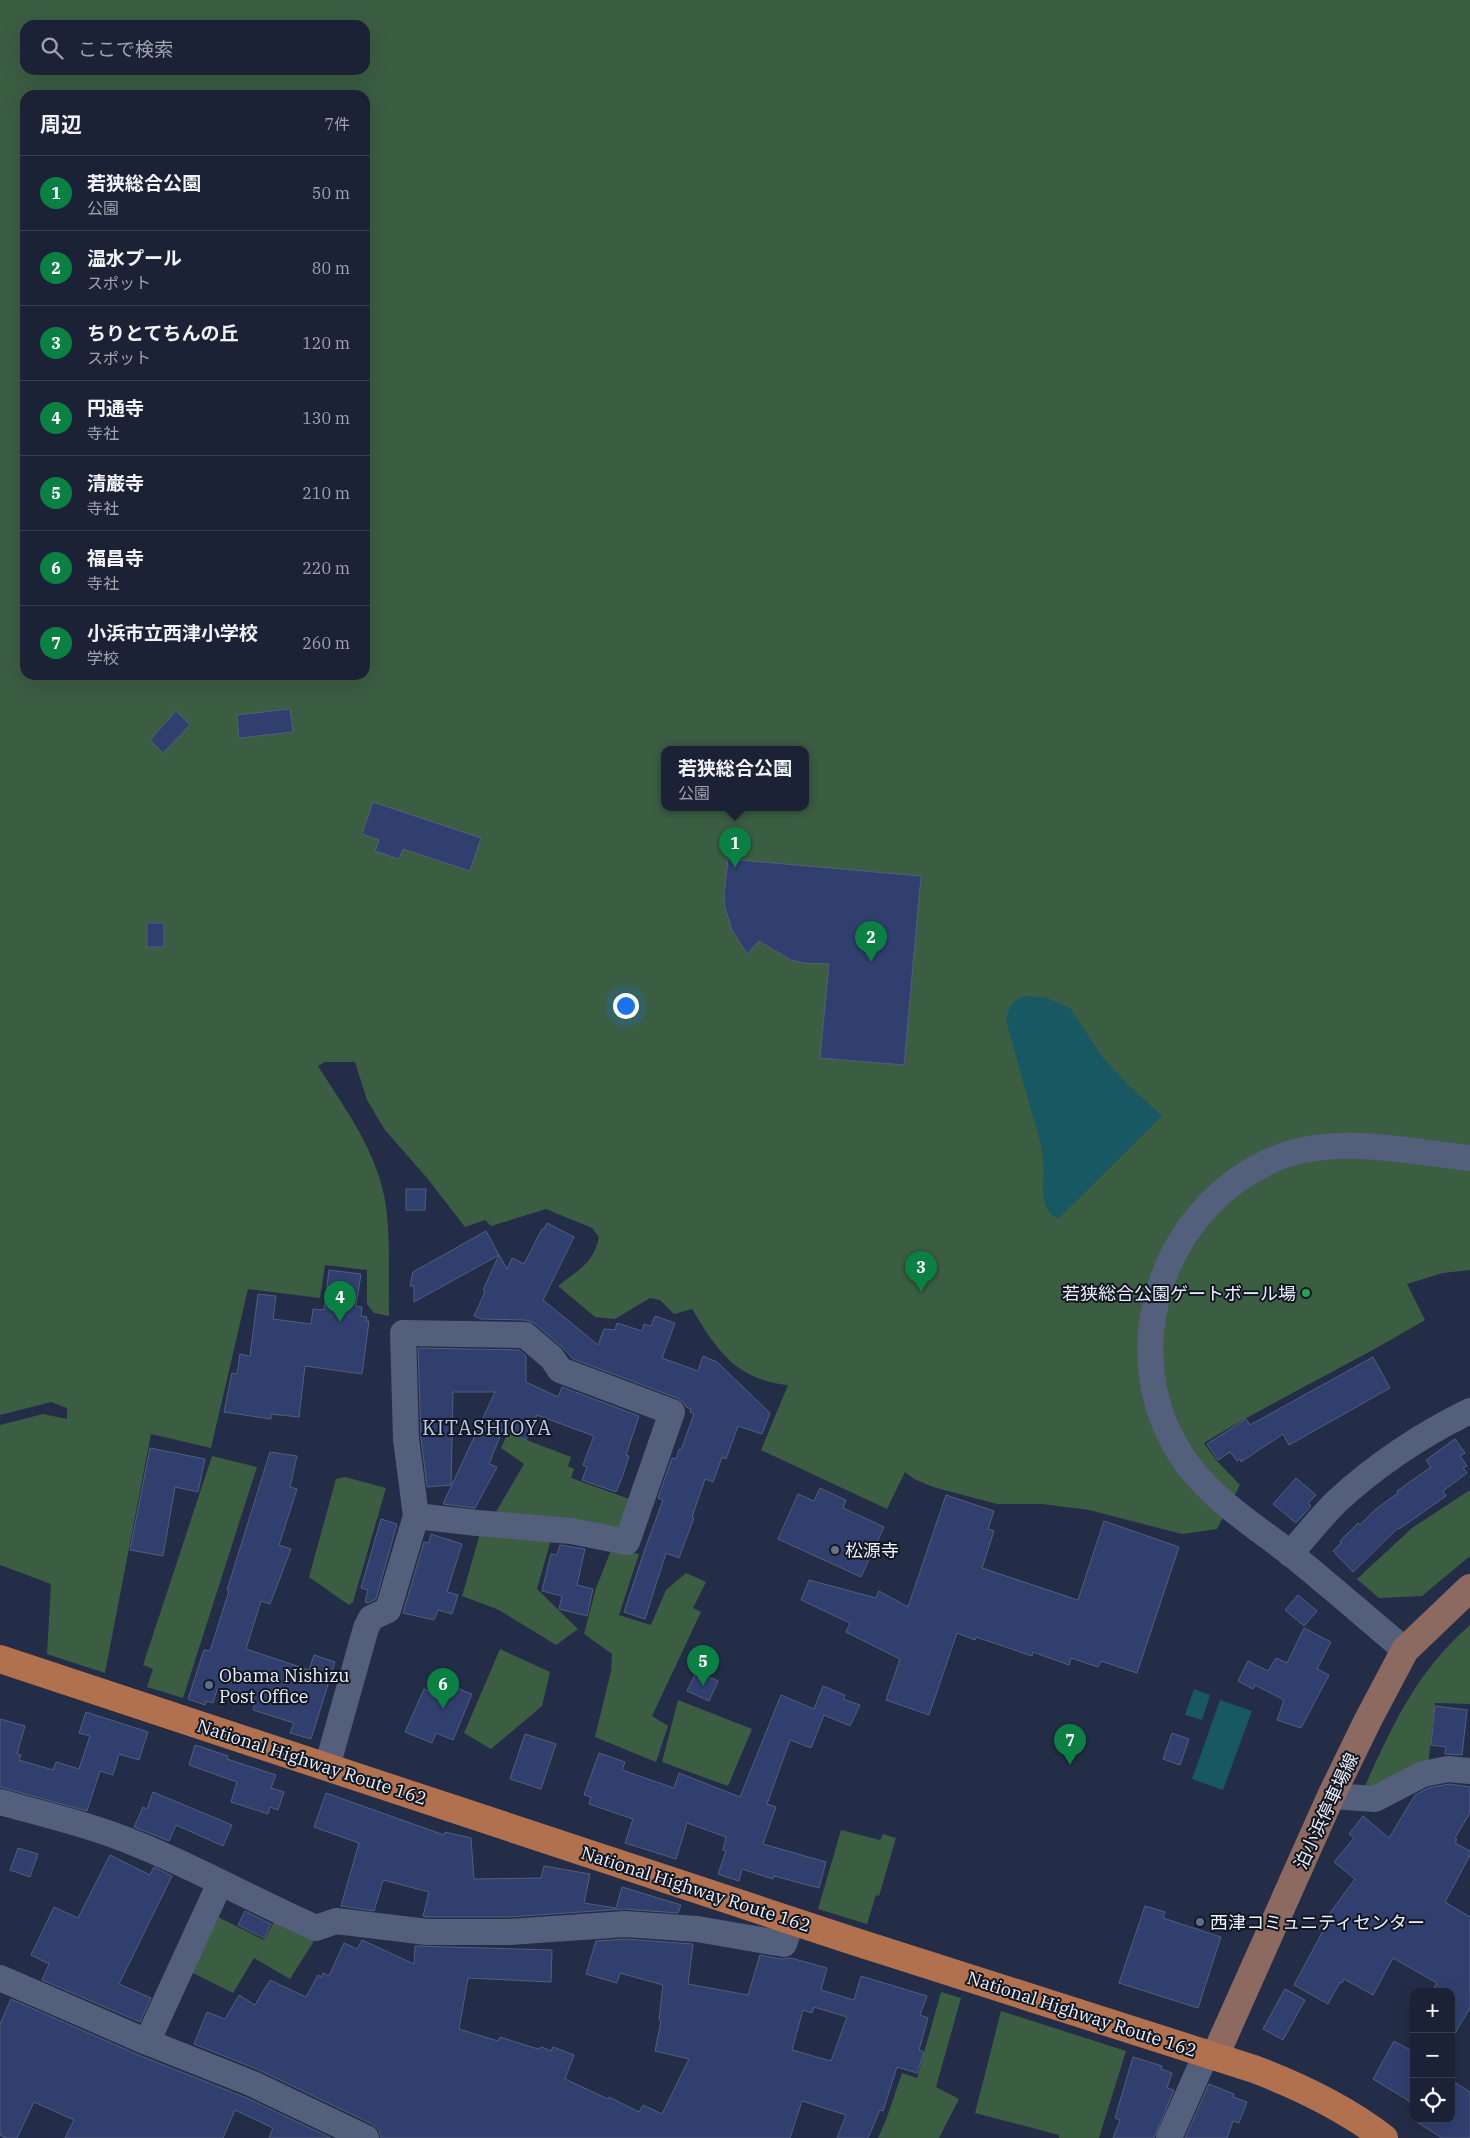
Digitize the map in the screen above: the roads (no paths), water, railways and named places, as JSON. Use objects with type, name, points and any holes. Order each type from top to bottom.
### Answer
[{"type":"highway","name":"National Highway Route 162","points":[[0,1659],[792,1921],[1286,2081],[1324,2100],[1384,2138]]},
{"type":"main road","name":"泊小浜停車場線","points":[[1210,2055],[1331,1796],[1405,1650],[1470,1588]]},
{"type":"street","points":[[1405,1650],[1290,1554],[1221,1502],[1188,1465],[1166,1428],[1156,1395],[1150,1356],[1152,1322],[1159,1289],[1170,1258],[1184,1235],[1201,1213],[1226,1188],[1262,1165],[1289,1154],[1318,1148],[1348,1146],[1470,1158]]},
{"type":"street","points":[[328,1767],[366,1628],[371,1618],[388,1610],[416,1516],[406,1438],[403,1333],[525,1335],[552,1358],[560,1370],[672,1412],[627,1542],[571,1531],[416,1516]]},
{"type":"street","points":[[1290,1554],[1335,1503],[1384,1463],[1439,1426],[1470,1411]]},
{"type":"street","points":[[1331,1796],[1375,1799],[1423,1774],[1448,1769],[1470,1771]]},
{"type":"street","points":[[0,1802],[85,1825],[137,1844],[263,1905],[316,1928],[336,1921],[427,1932],[509,1932],[625,1924],[697,1929],[784,1944],[792,1921]]},
{"type":"street","points":[[147,2042],[220,1883]]},
{"type":"street","points":[[0,1978],[147,2042],[253,2084],[366,2138]]},
{"type":"street","points":[[1169,2138],[1210,2055]]},
{"type":"place","name":"若狭総合公園","points":[[735,868]]},
{"type":"place","name":"温水プール","points":[[871,962]]},
{"type":"place","name":"ちりとてちんの丘","points":[[921,1292]]},
{"type":"place","name":"若狭総合公園ゲートボール場","points":[[1306,1293]]},
{"type":"place","name":"円通寺","points":[[340,1322]]},
{"type":"place","name":"松源寺","points":[[835,1550]]},
{"type":"place","name":"Obama Nishizu Post Office","points":[[209,1685]]},
{"type":"place","name":"清巌寺","points":[[703,1686]]},
{"type":"place","name":"福昌寺","points":[[443,1709]]},
{"type":"place","name":"小浜市立西津小学校","points":[[1070,1765]]},
{"type":"place","name":"西津コミュニティセンター","points":[[1200,1922]]},
{"type":"district","name":"KITASHIOYA","points":[[487,1427]]}]
